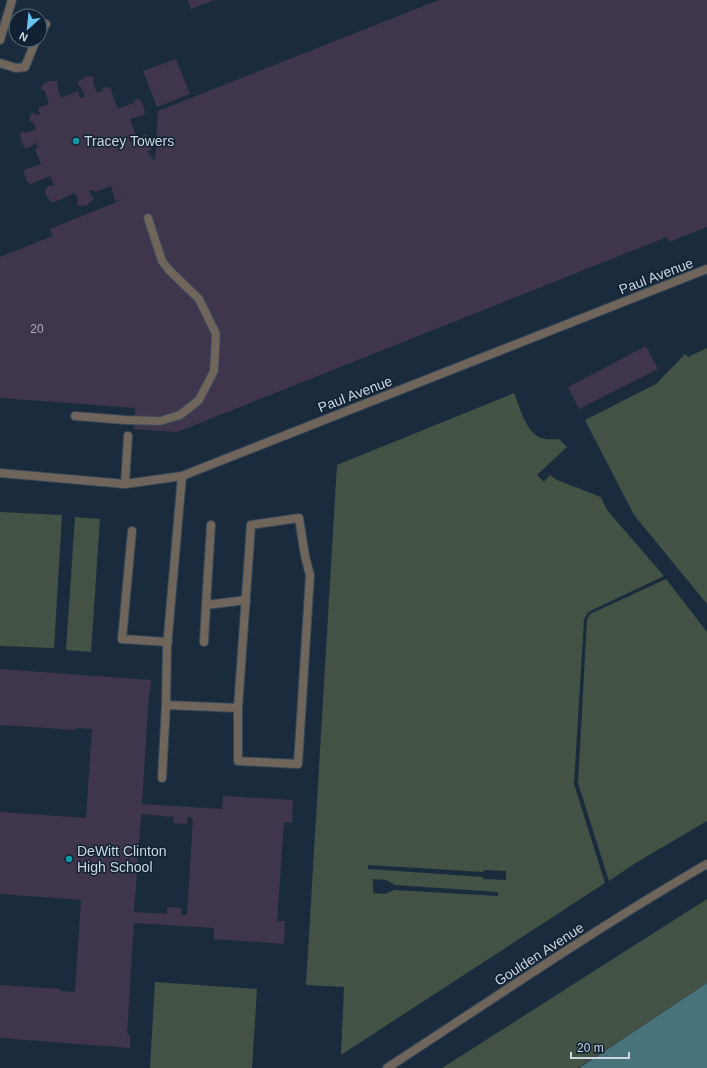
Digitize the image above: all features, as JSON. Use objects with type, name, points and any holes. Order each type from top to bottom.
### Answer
[{"type":"street","points":[[0,40],[12,0]]},
{"type":"street","points":[[0,63],[16,68],[24,67],[32,48]]},
{"type":"street","points":[[75,416],[160,421],[180,415],[199,400],[214,371],[216,334],[199,299],[169,270],[162,261],[148,218]]},
{"type":"street","name":"Paul Avenue","points":[[0,473],[125,484],[182,476],[707,270]]},
{"type":"street","points":[[125,484],[128,436]]},
{"type":"street","points":[[162,778],[168,642],[182,476]]},
{"type":"street","points":[[299,518],[305,556],[310,575],[298,764],[238,761],[238,708],[251,525],[299,518]]},
{"type":"street","points":[[204,642],[211,525]]},
{"type":"street","points":[[132,531],[122,639],[168,642]]},
{"type":"street","points":[[206,605],[246,600]]},
{"type":"street","points":[[166,705],[238,708]]},
{"type":"street","name":"Goulden Avenue","points":[[387,1068],[606,926],[707,864]]},
{"type":"shaded area","points":[[707,348],[707,604],[634,515],[585,420],[656,384],[685,354],[688,357]]},
{"type":"shaded area","points":[[514,393],[527,424],[535,435],[541,438],[559,439],[567,447],[537,475],[544,482],[550,475],[557,480],[601,497],[607,510],[664,576],[588,612],[584,620],[574,784],[605,883],[341,1055],[344,987],[306,985],[337,465]],"holes":[[[368,865],[483,872],[484,870],[506,871],[506,880],[368,869]],[[373,879],[386,880],[395,885],[498,892],[498,896],[394,890],[385,894],[373,893]]]},
{"type":"shaded area","points":[[0,512],[62,515],[54,648],[0,646]]},
{"type":"shaded area","points":[[75,517],[100,519],[91,652],[66,650]]},
{"type":"shaded area","points":[[666,579],[707,632],[707,821],[634,864],[609,881],[578,783],[587,620],[590,614]]},
{"type":"shaded area","points":[[707,899],[707,983],[578,1068],[442,1068]]},
{"type":"shaded area","points":[[155,982],[257,989],[252,1068],[150,1068]]},
{"type":"shaded area","points":[[707,983],[707,1068],[579,1068]]},
{"type":"building","points":[[187,0],[214,0],[191,9]]},
{"type":"building","points":[[439,0],[707,0],[707,227],[669,242],[667,237],[177,432],[134,429],[135,408],[0,398],[0,257],[53,236],[50,229],[124,199],[114,200],[111,186],[95,192],[94,190],[89,191],[94,199],[87,205],[77,205],[78,200],[75,193],[52,203],[47,197],[45,191],[47,186],[54,185],[50,176],[31,184],[27,182],[24,170],[41,164],[35,149],[38,148],[36,143],[28,148],[25,148],[21,141],[20,134],[22,131],[26,133],[36,129],[33,122],[29,121],[30,115],[33,113],[37,115],[40,114],[38,108],[49,104],[45,91],[41,89],[42,85],[48,81],[56,81],[58,82],[57,86],[61,98],[78,91],[80,98],[85,97],[81,87],[78,85],[78,82],[85,77],[92,76],[97,93],[103,91],[103,88],[105,87],[111,88],[118,109],[134,103],[136,99],[140,100],[145,113],[130,119],[136,135],[129,138],[131,143],[141,139],[143,135],[147,135],[152,148],[150,151],[147,151],[155,161],[158,111]]},
{"type":"building","points":[[176,59],[190,94],[157,107],[143,71]]},
{"type":"building","points":[[646,346],[658,369],[579,409],[568,387]]},
{"type":"building","name":"DeWitt Clinton High School","points":[[0,669],[151,680],[142,804],[222,809],[223,796],[293,800],[292,823],[284,822],[277,921],[285,921],[284,944],[214,939],[214,928],[134,923],[127,1034],[130,1035],[130,1048],[0,1038],[0,985],[60,989],[60,991],[75,992],[81,900],[0,894],[0,812],[86,818],[92,729],[76,728],[76,730],[0,725]],"holes":[[[141,814],[174,817],[173,823],[187,824],[188,817],[193,818],[187,915],[181,915],[182,908],[167,907],[167,914],[134,912]]]},
{"type":"place","name":"Tracey Towers","points":[[76,141]]},
{"type":"place","name":"DeWitt Clinton High School","points":[[69,859]]}]
